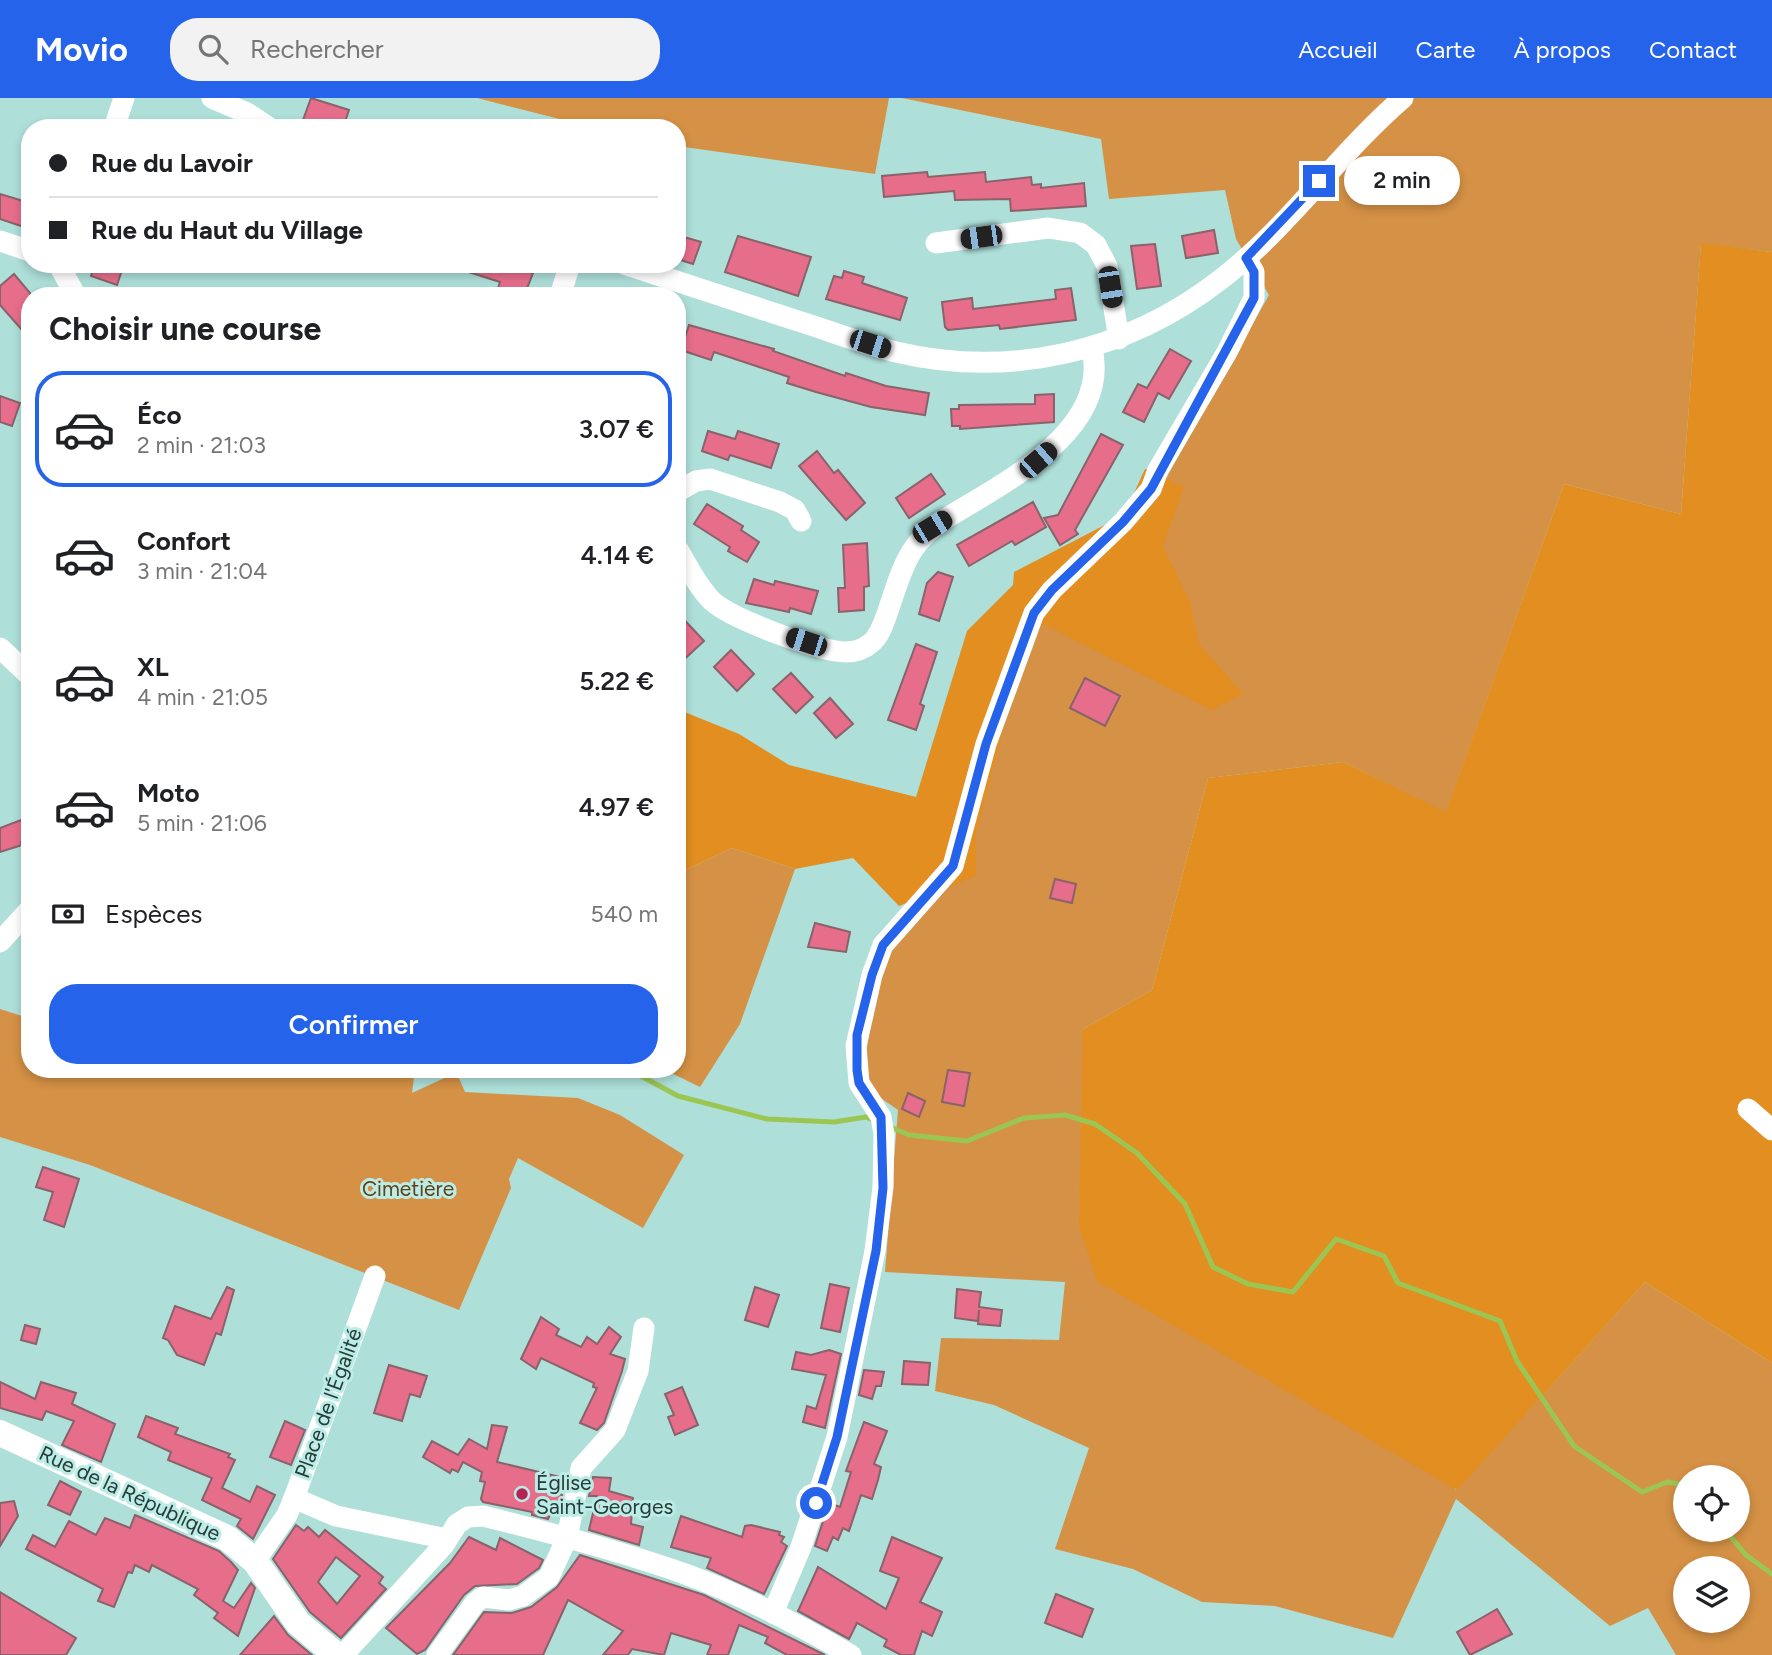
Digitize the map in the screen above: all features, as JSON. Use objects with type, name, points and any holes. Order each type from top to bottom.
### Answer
[{"type":"street","points":[[117,119],[124,98]]},
{"type":"street","points":[[212,98],[256,119]]},
{"type":"street","points":[[652,273],[894,352],[943,361],[997,362],[1092,349],[1156,323],[1191,301],[1246,258],[1374,124],[1403,98]]},
{"type":"street","points":[[936,243],[1048,228],[1080,233],[1096,245],[1107,265],[1119,340]]},
{"type":"street","points":[[0,241],[21,248]]},
{"type":"street","points":[[773,1613],[802,1547],[837,1437],[876,1251],[883,1188],[884,1134],[881,1117],[859,1083],[857,1035],[883,945],[953,866],[986,744],[1034,613],[1052,590],[1123,522],[1151,489],[1254,298],[1254,272],[1246,258]]},
{"type":"street","points":[[686,563],[704,593],[727,612],[753,624],[833,650],[861,649],[870,643],[882,627],[908,556],[922,536],[1022,472],[1065,434],[1076,419],[1091,383],[1094,369],[1092,349]]},
{"type":"street","points":[[686,487],[696,481],[710,479],[779,502],[795,510],[801,521]]},
{"type":"street","points":[[0,648],[21,668]]},
{"type":"street","points":[[0,942],[21,919]]},
{"type":"street","points":[[1748,1109],[1772,1130]]},
{"type":"street","name":"Place de l'Égalité","points":[[374,1276],[294,1498],[336,1516],[447,1539]]},
{"type":"street","points":[[438,1655],[475,1603],[483,1597],[509,1600],[523,1596],[549,1577],[567,1538],[582,1468],[615,1430],[638,1371],[644,1328]]},
{"type":"street","name":"Rue de la République","points":[[0,1433],[227,1538],[255,1561],[298,1623],[336,1655]]},
{"type":"street","points":[[255,1561],[287,1515],[294,1498]]},
{"type":"street","points":[[342,1655],[447,1539],[457,1524],[468,1517],[483,1516],[567,1538],[691,1576],[773,1613],[851,1655]]},
{"type":"green space","points":[[477,98],[889,98],[875,174],[686,147],[686,119],[560,119]]},
{"type":"green space","points":[[902,98],[1772,98],[1772,252],[1701,244],[1681,514],[1564,484],[1446,813],[1343,762],[1208,778],[1152,990],[1083,1029],[1456,1490],[1645,1282],[1772,1363],[1772,1655],[1676,1655],[1648,1608],[1610,1626],[1456,1499],[1393,1638],[1275,1606],[1202,1602],[1133,1569],[1055,1549],[1089,1448],[994,1405],[935,1391],[941,1338],[1059,1340],[1065,1282],[885,1272],[898,1110],[872,1092],[864,1068],[877,979],[897,937],[968,868],[983,652],[1155,498],[1269,295],[1236,239],[1225,190],[1109,199],[1101,139]]},
{"type":"green space","points":[[732,848],[795,869],[740,1024],[700,1087],[682,1078],[686,1078],[686,870]]},
{"type":"green space","name":"Cimetière","points":[[0,1009],[21,1016],[21,1078],[414,1078],[412,1093],[444,1078],[459,1078],[465,1092],[578,1098],[620,1115],[684,1155],[643,1228],[518,1158],[509,1179],[511,1188],[459,1310],[90,1165],[0,1137]]},
{"type":"shaded area","points":[[1701,243],[1772,252],[1772,1363],[1645,1282],[1457,1490],[1097,1281],[1079,1226],[1083,1029],[1152,990],[1208,778],[1343,762],[1446,812],[1564,484],[1681,514]]},
{"type":"shaded area","points":[[1145,469],[1184,487],[1163,546],[1190,602],[1199,644],[1243,694],[1212,710],[1043,624],[1022,655],[976,834],[976,876],[899,906],[853,858],[795,869],[732,848],[686,870],[686,713],[739,734],[789,765],[916,797],[967,631],[1013,585],[1014,572],[1124,515]]},
{"type":"building","points":[[311,98],[349,110],[346,119],[303,119]]},
{"type":"building","points":[[927,172],[928,177],[985,172],[986,182],[1031,177],[1032,185],[1041,184],[1041,188],[1084,183],[1086,206],[1011,211],[1010,199],[955,200],[954,191],[884,197],[882,176]]},
{"type":"building","points":[[0,194],[21,200],[21,226],[0,219]]},
{"type":"building","points":[[1214,230],[1218,253],[1186,258],[1182,236]]},
{"type":"building","points":[[738,236],[811,257],[798,296],[725,272]]},
{"type":"building","points":[[686,238],[701,242],[693,264],[686,262]]},
{"type":"building","points":[[1155,244],[1161,286],[1137,289],[1131,246]]},
{"type":"building","points":[[844,271],[864,277],[862,283],[907,298],[900,320],[826,299],[834,276],[842,278]]},
{"type":"building","points":[[92,273],[121,273],[117,285],[91,276]]},
{"type":"building","points":[[472,273],[533,273],[528,287],[498,287],[500,282]]},
{"type":"building","points":[[14,274],[25,287],[21,287],[21,329],[0,305],[0,286]]},
{"type":"building","points":[[1071,288],[1076,320],[1000,329],[999,325],[948,330],[945,327],[942,302],[972,298],[973,309],[1056,299],[1055,290]]},
{"type":"building","points":[[689,325],[774,349],[773,351],[845,376],[846,373],[886,386],[929,393],[925,415],[871,407],[816,392],[787,383],[789,377],[714,352],[711,360],[686,352]]},
{"type":"building","points":[[1170,349],[1191,361],[1169,399],[1158,393],[1144,422],[1123,412],[1138,384],[1147,388]]},
{"type":"building","points":[[1054,394],[1054,422],[960,429],[960,426],[952,426],[951,409],[959,409],[959,405],[1035,404],[1035,395]]},
{"type":"building","points":[[0,396],[20,403],[12,426],[0,422]]},
{"type":"building","points":[[708,431],[735,439],[738,431],[779,444],[771,468],[730,455],[728,460],[702,451]]},
{"type":"building","points":[[1101,434],[1123,445],[1075,530],[1078,534],[1060,545],[1044,518],[1058,515]]},
{"type":"building","points":[[817,451],[834,473],[838,470],[865,503],[846,520],[799,466]]},
{"type":"building","points":[[931,474],[945,494],[909,518],[896,498]]},
{"type":"building","points":[[1033,502],[1046,527],[1015,545],[1012,541],[969,566],[957,545]]},
{"type":"building","points":[[707,504],[743,526],[741,530],[759,542],[747,562],[728,551],[730,547],[694,524]]},
{"type":"building","points":[[867,543],[869,586],[864,587],[864,610],[839,612],[838,588],[845,588],[843,545]]},
{"type":"building","points":[[938,572],[953,577],[939,621],[919,614],[927,583]]},
{"type":"building","points":[[754,579],[774,585],[775,581],[818,591],[811,614],[790,608],[789,612],[746,603]]},
{"type":"building","points":[[686,622],[704,641],[686,658]]},
{"type":"building","points":[[916,644],[937,652],[920,704],[924,706],[916,730],[888,720]]},
{"type":"building","points":[[731,650],[754,674],[737,691],[714,667]]},
{"type":"building","points":[[791,673],[813,697],[796,713],[773,689]]},
{"type":"building","points":[[1085,678],[1120,696],[1105,726],[1070,708]]},
{"type":"building","points":[[830,698],[853,724],[836,738],[814,713]]},
{"type":"building","points":[[21,820],[21,845],[0,852],[0,828]]},
{"type":"building","points":[[1055,879],[1076,884],[1072,903],[1050,898]]},
{"type":"building","points":[[815,923],[850,932],[846,952],[808,947]]},
{"type":"building","points":[[948,1070],[970,1073],[964,1106],[942,1102]]},
{"type":"building","points":[[908,1093],[925,1101],[919,1117],[902,1109]]},
{"type":"building","points":[[43,1167],[79,1179],[64,1227],[44,1220],[53,1192],[36,1187]]},
{"type":"building","points":[[830,1284],[849,1288],[840,1332],[821,1328]]},
{"type":"building","points":[[227,1287],[234,1290],[221,1335],[216,1333],[204,1365],[177,1355],[168,1340],[163,1338],[175,1306],[211,1319]]},
{"type":"building","points":[[755,1287],[779,1295],[768,1327],[745,1320]]},
{"type":"building","points":[[957,1289],[981,1292],[979,1307],[1002,1310],[1000,1326],[978,1324],[979,1310],[978,1321],[955,1318]]},
{"type":"building","points":[[541,1317],[559,1329],[556,1335],[581,1347],[587,1337],[597,1344],[609,1327],[621,1337],[610,1354],[625,1359],[622,1371],[604,1423],[597,1430],[580,1423],[597,1388],[593,1387],[594,1383],[541,1358],[536,1369],[521,1359]]},
{"type":"building","points":[[25,1325],[40,1329],[36,1344],[21,1340]]},
{"type":"building","points":[[829,1350],[841,1354],[825,1428],[803,1422],[807,1406],[816,1409],[826,1375],[792,1369],[796,1352],[811,1355]]},
{"type":"building","points":[[904,1361],[930,1363],[928,1385],[902,1384]]},
{"type":"building","points":[[389,1365],[427,1376],[420,1397],[410,1394],[402,1421],[374,1413]]},
{"type":"building","points":[[864,1370],[884,1372],[881,1386],[876,1386],[872,1399],[859,1395]]},
{"type":"building","points":[[0,1382],[35,1399],[41,1382],[76,1393],[72,1404],[115,1424],[101,1462],[62,1445],[74,1421],[46,1411],[42,1420],[0,1408]]},
{"type":"building","points":[[682,1387],[698,1425],[675,1435],[668,1417],[674,1415],[665,1394]]},
{"type":"building","points":[[146,1416],[178,1428],[175,1434],[230,1454],[228,1457],[235,1460],[222,1488],[250,1502],[257,1486],[275,1495],[253,1539],[237,1526],[241,1519],[202,1500],[212,1478],[168,1460],[171,1452],[138,1437]]},
{"type":"building","points":[[285,1421],[305,1430],[291,1465],[270,1457]]},
{"type":"building","points":[[864,1422],[887,1431],[874,1464],[881,1467],[878,1480],[872,1499],[861,1495],[849,1531],[843,1528],[838,1540],[833,1537],[827,1551],[815,1546],[829,1503],[840,1507],[851,1472],[846,1471]]},
{"type":"building","points":[[492,1425],[507,1427],[497,1462],[560,1477],[557,1492],[562,1495],[559,1512],[551,1513],[548,1519],[532,1515],[532,1512],[483,1502],[481,1499],[485,1482],[480,1481],[482,1472],[463,1462],[458,1472],[452,1469],[450,1473],[423,1457],[432,1441],[458,1455],[469,1439],[487,1449]]},
{"type":"building","points":[[593,1477],[611,1478],[609,1491],[633,1498],[631,1524],[643,1527],[639,1545],[589,1530],[597,1496],[589,1496]]},
{"type":"building","points":[[60,1481],[81,1492],[70,1515],[48,1505]]},
{"type":"building","points":[[14,1501],[18,1516],[0,1546],[0,1503]]},
{"type":"building","points":[[135,1515],[219,1551],[231,1562],[238,1570],[223,1601],[234,1608],[251,1583],[255,1588],[238,1636],[214,1618],[218,1613],[194,1595],[198,1589],[152,1565],[149,1572],[135,1565],[132,1573],[128,1572],[114,1607],[98,1601],[103,1589],[26,1549],[33,1535],[55,1547],[69,1521],[96,1535],[105,1518],[130,1528]]},
{"type":"building","points":[[681,1516],[742,1537],[745,1526],[751,1525],[780,1532],[779,1535],[784,1537],[781,1542],[787,1546],[764,1594],[707,1568],[711,1558],[671,1547]]},
{"type":"building","points":[[296,1525],[304,1531],[308,1527],[319,1537],[325,1530],[383,1577],[379,1583],[386,1589],[341,1638],[310,1612],[273,1559]],"holes":[[[336,1557],[360,1576],[337,1604],[318,1582]]]},
{"type":"building","points":[[469,1537],[496,1550],[500,1538],[543,1560],[539,1568],[517,1584],[475,1586],[464,1595],[425,1650],[417,1654],[386,1628],[450,1563]]},
{"type":"building","points":[[892,1537],[942,1558],[920,1602],[942,1612],[932,1636],[922,1631],[914,1655],[901,1655],[884,1646],[887,1640],[857,1623],[849,1639],[798,1611],[818,1567],[886,1609],[899,1578],[880,1571]]},
{"type":"building","points":[[580,1555],[704,1595],[825,1655],[787,1655],[765,1643],[768,1637],[739,1625],[728,1655],[707,1655],[711,1645],[671,1633],[664,1655],[632,1649],[628,1655],[603,1655],[623,1631],[568,1600],[543,1655],[453,1655],[484,1612],[512,1613],[531,1607],[557,1587]]},
{"type":"building","points":[[0,1592],[76,1638],[66,1655],[0,1655]]},
{"type":"building","points":[[1056,1594],[1093,1609],[1082,1637],[1045,1623]]},
{"type":"building","points":[[1497,1609],[1512,1634],[1470,1655],[1457,1632]]},
{"type":"building","points":[[274,1616],[288,1635],[312,1655],[240,1655]]},
{"type":"waterway","points":[[645,1078],[678,1096],[767,1119],[834,1122],[866,1117],[875,1121]]},
{"type":"waterway","points":[[888,1126],[909,1135],[967,1141],[1024,1118],[1065,1115],[1095,1124],[1137,1153],[1185,1204],[1213,1267],[1248,1284],[1293,1292],[1336,1239],[1384,1256],[1398,1283],[1500,1321],[1517,1361],[1574,1446],[1642,1492],[1667,1482],[1673,1483]]},
{"type":"waterway","points":[[1735,1542],[1746,1555],[1772,1574]]},
{"type":"place","name":"Église Saint-Georges","points":[[522,1494]]},
{"type":"route","points":[[816,1503],[837,1437],[854,1345],[876,1251],[883,1188],[884,1134],[881,1117],[859,1083],[856,1046],[872,975],[883,945],[953,866],[986,744],[1034,613],[1052,590],[1123,522],[1151,489],[1158,470],[1227,352],[1254,298],[1254,272],[1246,258],[1319,181]]}]
